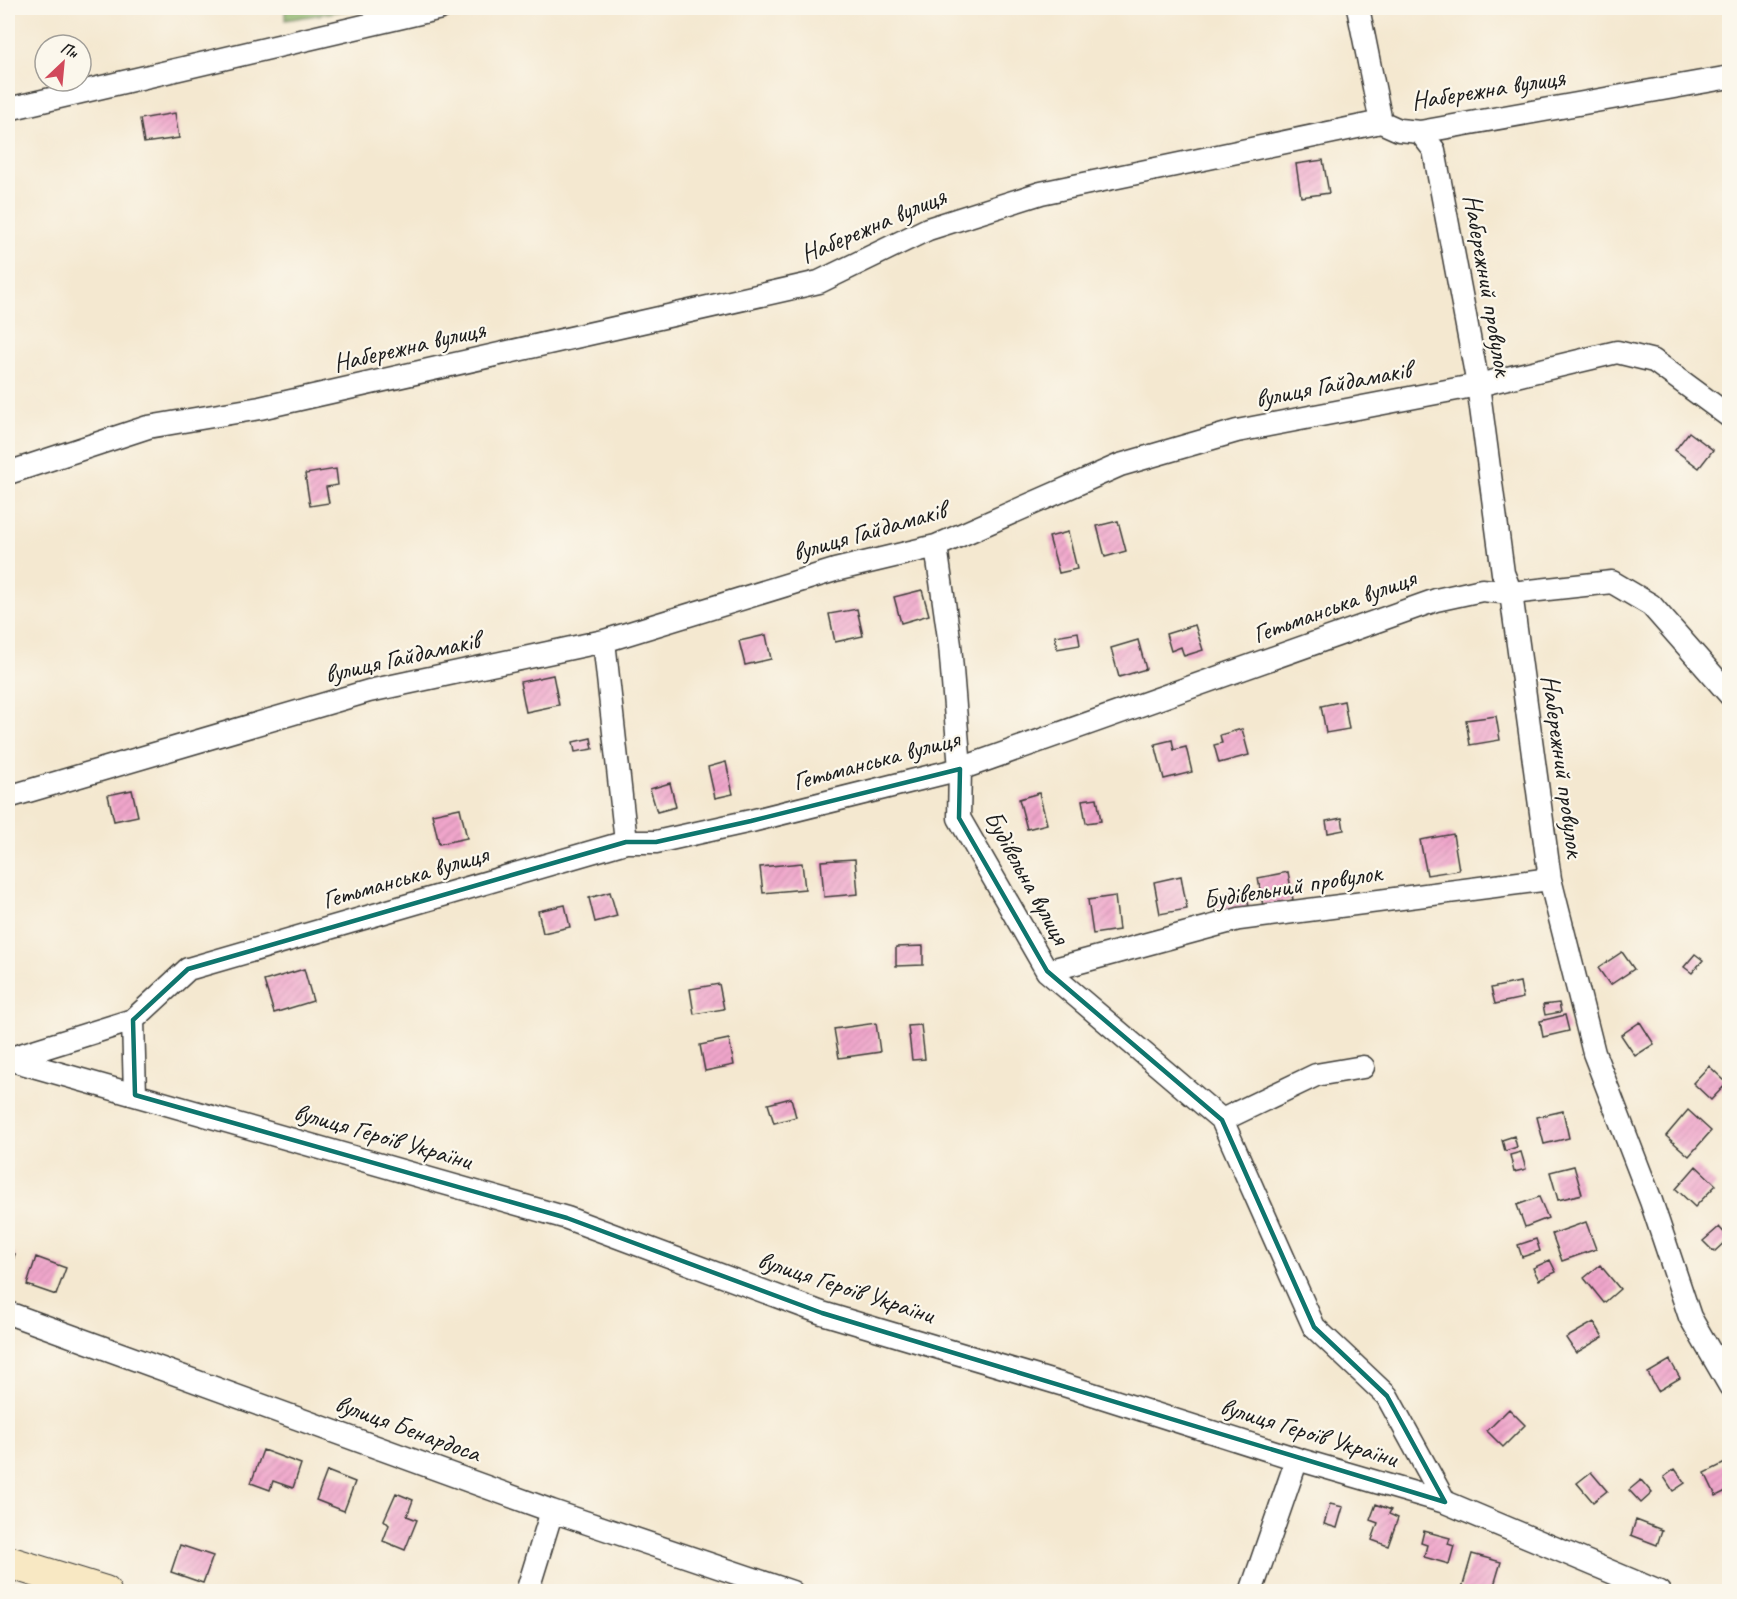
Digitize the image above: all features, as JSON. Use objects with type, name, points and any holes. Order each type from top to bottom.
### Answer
[{"type":"street","points":[[8,109],[441,8]]},
{"type":"street","points":[[1358,8],[1381,122]]},
{"type":"street","name":"Набережна вулиця","points":[[8,474],[148,426],[260,408],[819,282],[928,229],[1041,193],[1381,122],[1399,130],[1420,132],[1730,77]]},
{"type":"street","name":"Набережний провулок","points":[[1420,132],[1434,150],[1478,385],[1503,573],[1511,593],[1550,879],[1594,1053],[1651,1201],[1690,1317],[1726,1371]]},
{"type":"street","name":"вулиця Гайдамаків","points":[[8,797],[369,691],[604,640],[835,570],[936,546],[1120,465],[1237,431],[1478,385],[1617,352],[1654,361],[1730,417]]},
{"type":"street","name":"Будівельна вулиця","points":[[936,546],[950,645],[960,769],[959,818],[1047,971],[1222,1120],[1314,1327],[1387,1396],[1445,1502]]},
{"type":"street","name":"Гетьманська вулиця","points":[[8,1059],[133,1020],[188,969],[627,842],[657,842],[960,769],[1436,600],[1482,590],[1511,593],[1612,582],[1651,605],[1730,695]]},
{"type":"street","points":[[604,640],[627,842]]},
{"type":"street","name":"Будівельний провулок","points":[[1047,971],[1239,919],[1550,879]]},
{"type":"street","points":[[133,1020],[135,1095]]},
{"type":"street","name":"вулиця Героїв України","points":[[8,1059],[567,1218],[822,1313],[1064,1385],[1297,1460],[1445,1502],[1659,1592]]},
{"type":"street","points":[[1222,1120],[1316,1075],[1364,1067]]},
{"type":"street","name":"вулиця Бенардоса","points":[[8,1312],[552,1511],[792,1592]]},
{"type":"street","points":[[1251,1592],[1297,1460]]},
{"type":"street","points":[[527,1592],[552,1511]]},
{"type":"street","points":[[8,1562],[105,1592]]},
{"type":"highlighted area","points":[[960,769],[959,818],[1047,971],[1222,1120],[1314,1327],[1387,1396],[1445,1502],[822,1313],[567,1218],[135,1095],[133,1020],[188,969],[626,842],[656,842]]},
{"type":"green space","points":[[285,8],[362,8],[285,20]]},
{"type":"building","points":[[175,113],[179,138],[144,143],[140,119]]},
{"type":"building","points":[[1323,160],[1329,193],[1301,197],[1296,164]]},
{"type":"building","points":[[1689,432],[1713,450],[1699,468],[1675,450]]},
{"type":"building","points":[[336,469],[338,485],[326,487],[329,503],[310,506],[305,474]]},
{"type":"building","points":[[1118,521],[1126,551],[1105,557],[1097,526]]},
{"type":"building","points":[[1068,532],[1077,569],[1059,573],[1049,537]]},
{"type":"building","points":[[922,590],[929,615],[901,623],[894,597]]},
{"type":"building","points":[[857,609],[863,636],[835,642],[829,614]]},
{"type":"building","points":[[1195,625],[1203,650],[1184,656],[1181,647],[1171,651],[1166,634]]},
{"type":"building","points":[[1078,632],[1080,645],[1057,649],[1055,636]]},
{"type":"building","points":[[766,635],[771,659],[745,665],[739,641]]},
{"type":"building","points":[[1138,640],[1146,669],[1119,677],[1111,648]]},
{"type":"building","points":[[553,675],[559,705],[526,712],[520,682]]},
{"type":"building","points":[[1344,701],[1349,729],[1326,733],[1321,706]]},
{"type":"building","points":[[1496,716],[1500,740],[1470,745],[1466,720]]},
{"type":"building","points":[[1242,729],[1249,755],[1219,763],[1214,745],[1222,743],[1220,735]]},
{"type":"building","points":[[591,738],[593,749],[575,752],[573,742]]},
{"type":"building","points":[[1172,740],[1174,750],[1186,747],[1192,772],[1164,779],[1155,744]]},
{"type":"building","points":[[726,762],[733,794],[715,798],[708,767]]},
{"type":"building","points":[[670,783],[676,807],[657,812],[650,789]]},
{"type":"building","points":[[132,790],[138,816],[114,821],[108,795]]},
{"type":"building","points":[[1039,793],[1047,824],[1027,829],[1019,799]]},
{"type":"building","points":[[1097,798],[1101,821],[1086,823],[1082,800]]},
{"type":"building","points":[[460,808],[467,838],[439,844],[432,814]]},
{"type":"building","points":[[1342,818],[1344,830],[1328,833],[1326,821]]},
{"type":"building","points":[[1453,834],[1459,870],[1427,875],[1420,840]]},
{"type":"building","points":[[855,859],[858,894],[824,897],[821,861]]},
{"type":"building","points":[[802,863],[805,889],[763,893],[760,867]]},
{"type":"building","points":[[1288,872],[1293,900],[1263,906],[1258,878]]},
{"type":"building","points":[[1181,876],[1187,909],[1160,914],[1154,882]]},
{"type":"building","points":[[1246,891],[1249,907],[1216,913],[1213,896]]},
{"type":"building","points":[[610,892],[617,916],[595,922],[589,898]]},
{"type":"building","points":[[1115,896],[1119,930],[1093,934],[1088,900]]},
{"type":"building","points":[[565,905],[570,927],[543,933],[538,911]]},
{"type":"building","points":[[923,946],[923,965],[896,966],[896,947]]},
{"type":"building","points":[[1622,952],[1634,969],[1610,985],[1598,968]]},
{"type":"building","points":[[1695,954],[1703,960],[1692,973],[1684,967]]},
{"type":"building","points":[[304,969],[313,1001],[274,1013],[264,981]]},
{"type":"building","points":[[1520,982],[1523,998],[1495,1004],[1491,988]]},
{"type":"building","points":[[719,984],[724,1009],[694,1014],[690,989]]},
{"type":"building","points":[[1559,1003],[1561,1012],[1545,1015],[1543,1005]]},
{"type":"building","points":[[1565,1015],[1569,1031],[1543,1037],[1540,1021]]},
{"type":"building","points":[[1640,1022],[1654,1044],[1635,1056],[1621,1035]]},
{"type":"building","points":[[876,1023],[880,1052],[839,1058],[834,1029]]},
{"type":"building","points":[[921,1025],[925,1059],[912,1060],[908,1026]]},
{"type":"building","points":[[729,1039],[734,1065],[705,1071],[700,1045]]},
{"type":"building","points":[[1709,1066],[1727,1083],[1711,1100],[1693,1083]]},
{"type":"building","points":[[791,1098],[796,1117],[774,1123],[768,1104]]},
{"type":"building","points":[[1688,1110],[1711,1131],[1689,1156],[1666,1136]]},
{"type":"building","points":[[1563,1111],[1569,1138],[1544,1144],[1537,1117]]},
{"type":"building","points":[[1514,1136],[1517,1147],[1505,1151],[1502,1140]]},
{"type":"building","points":[[1521,1152],[1526,1169],[1514,1172],[1510,1155]]},
{"type":"building","points":[[1574,1166],[1582,1194],[1558,1200],[1550,1172]]},
{"type":"building","points":[[1696,1166],[1716,1185],[1695,1207],[1676,1189]]},
{"type":"building","points":[[1539,1197],[1548,1218],[1525,1227],[1517,1205]]},
{"type":"building","points":[[1586,1222],[1596,1249],[1562,1261],[1552,1234]]},
{"type":"building","points":[[1719,1227],[1729,1238],[1714,1252],[1703,1241]]},
{"type":"building","points":[[1536,1239],[1540,1251],[1522,1257],[1518,1245]]},
{"type":"building","points":[[8,1251],[15,1254],[8,1275]]},
{"type":"building","points":[[36,1257],[66,1268],[56,1295],[27,1285]]},
{"type":"building","points":[[1550,1260],[1556,1272],[1539,1280],[1533,1268]]},
{"type":"building","points":[[1600,1265],[1620,1289],[1604,1303],[1584,1278]]},
{"type":"building","points":[[1594,1322],[1603,1337],[1576,1353],[1566,1338]]},
{"type":"building","points":[[1670,1360],[1680,1378],[1658,1391],[1648,1373]]},
{"type":"building","points":[[1509,1409],[1525,1425],[1503,1447],[1487,1431]]},
{"type":"building","points":[[263,1450],[301,1464],[293,1488],[273,1481],[270,1490],[251,1483]]},
{"type":"building","points":[[1727,1462],[1730,1468],[1730,1489],[1716,1496],[1705,1473]]},
{"type":"building","points":[[1675,1469],[1685,1483],[1673,1491],[1664,1477]]},
{"type":"building","points":[[327,1471],[355,1482],[344,1511],[316,1500]]},
{"type":"building","points":[[1591,1472],[1607,1491],[1593,1502],[1577,1483]]},
{"type":"building","points":[[1641,1480],[1652,1493],[1641,1503],[1629,1490]]},
{"type":"building","points":[[396,1493],[413,1500],[407,1516],[417,1520],[405,1550],[383,1541],[389,1525],[384,1520]]},
{"type":"building","points":[[1330,1504],[1343,1507],[1337,1528],[1324,1524]]},
{"type":"building","points":[[1376,1504],[1391,1510],[1389,1514],[1398,1518],[1388,1546],[1372,1540],[1378,1523],[1370,1520]]},
{"type":"building","points":[[1636,1520],[1662,1530],[1657,1545],[1631,1535]]},
{"type":"building","points":[[1424,1531],[1450,1538],[1448,1544],[1454,1546],[1449,1564],[1424,1557],[1427,1545],[1421,1543]]},
{"type":"building","points":[[180,1545],[213,1556],[203,1583],[171,1572]]},
{"type":"building","points":[[1472,1554],[1501,1562],[1492,1592],[1461,1592]]},
{"type":"building","points":[[1391,1587],[1403,1591],[1403,1592],[1389,1592]]}]
